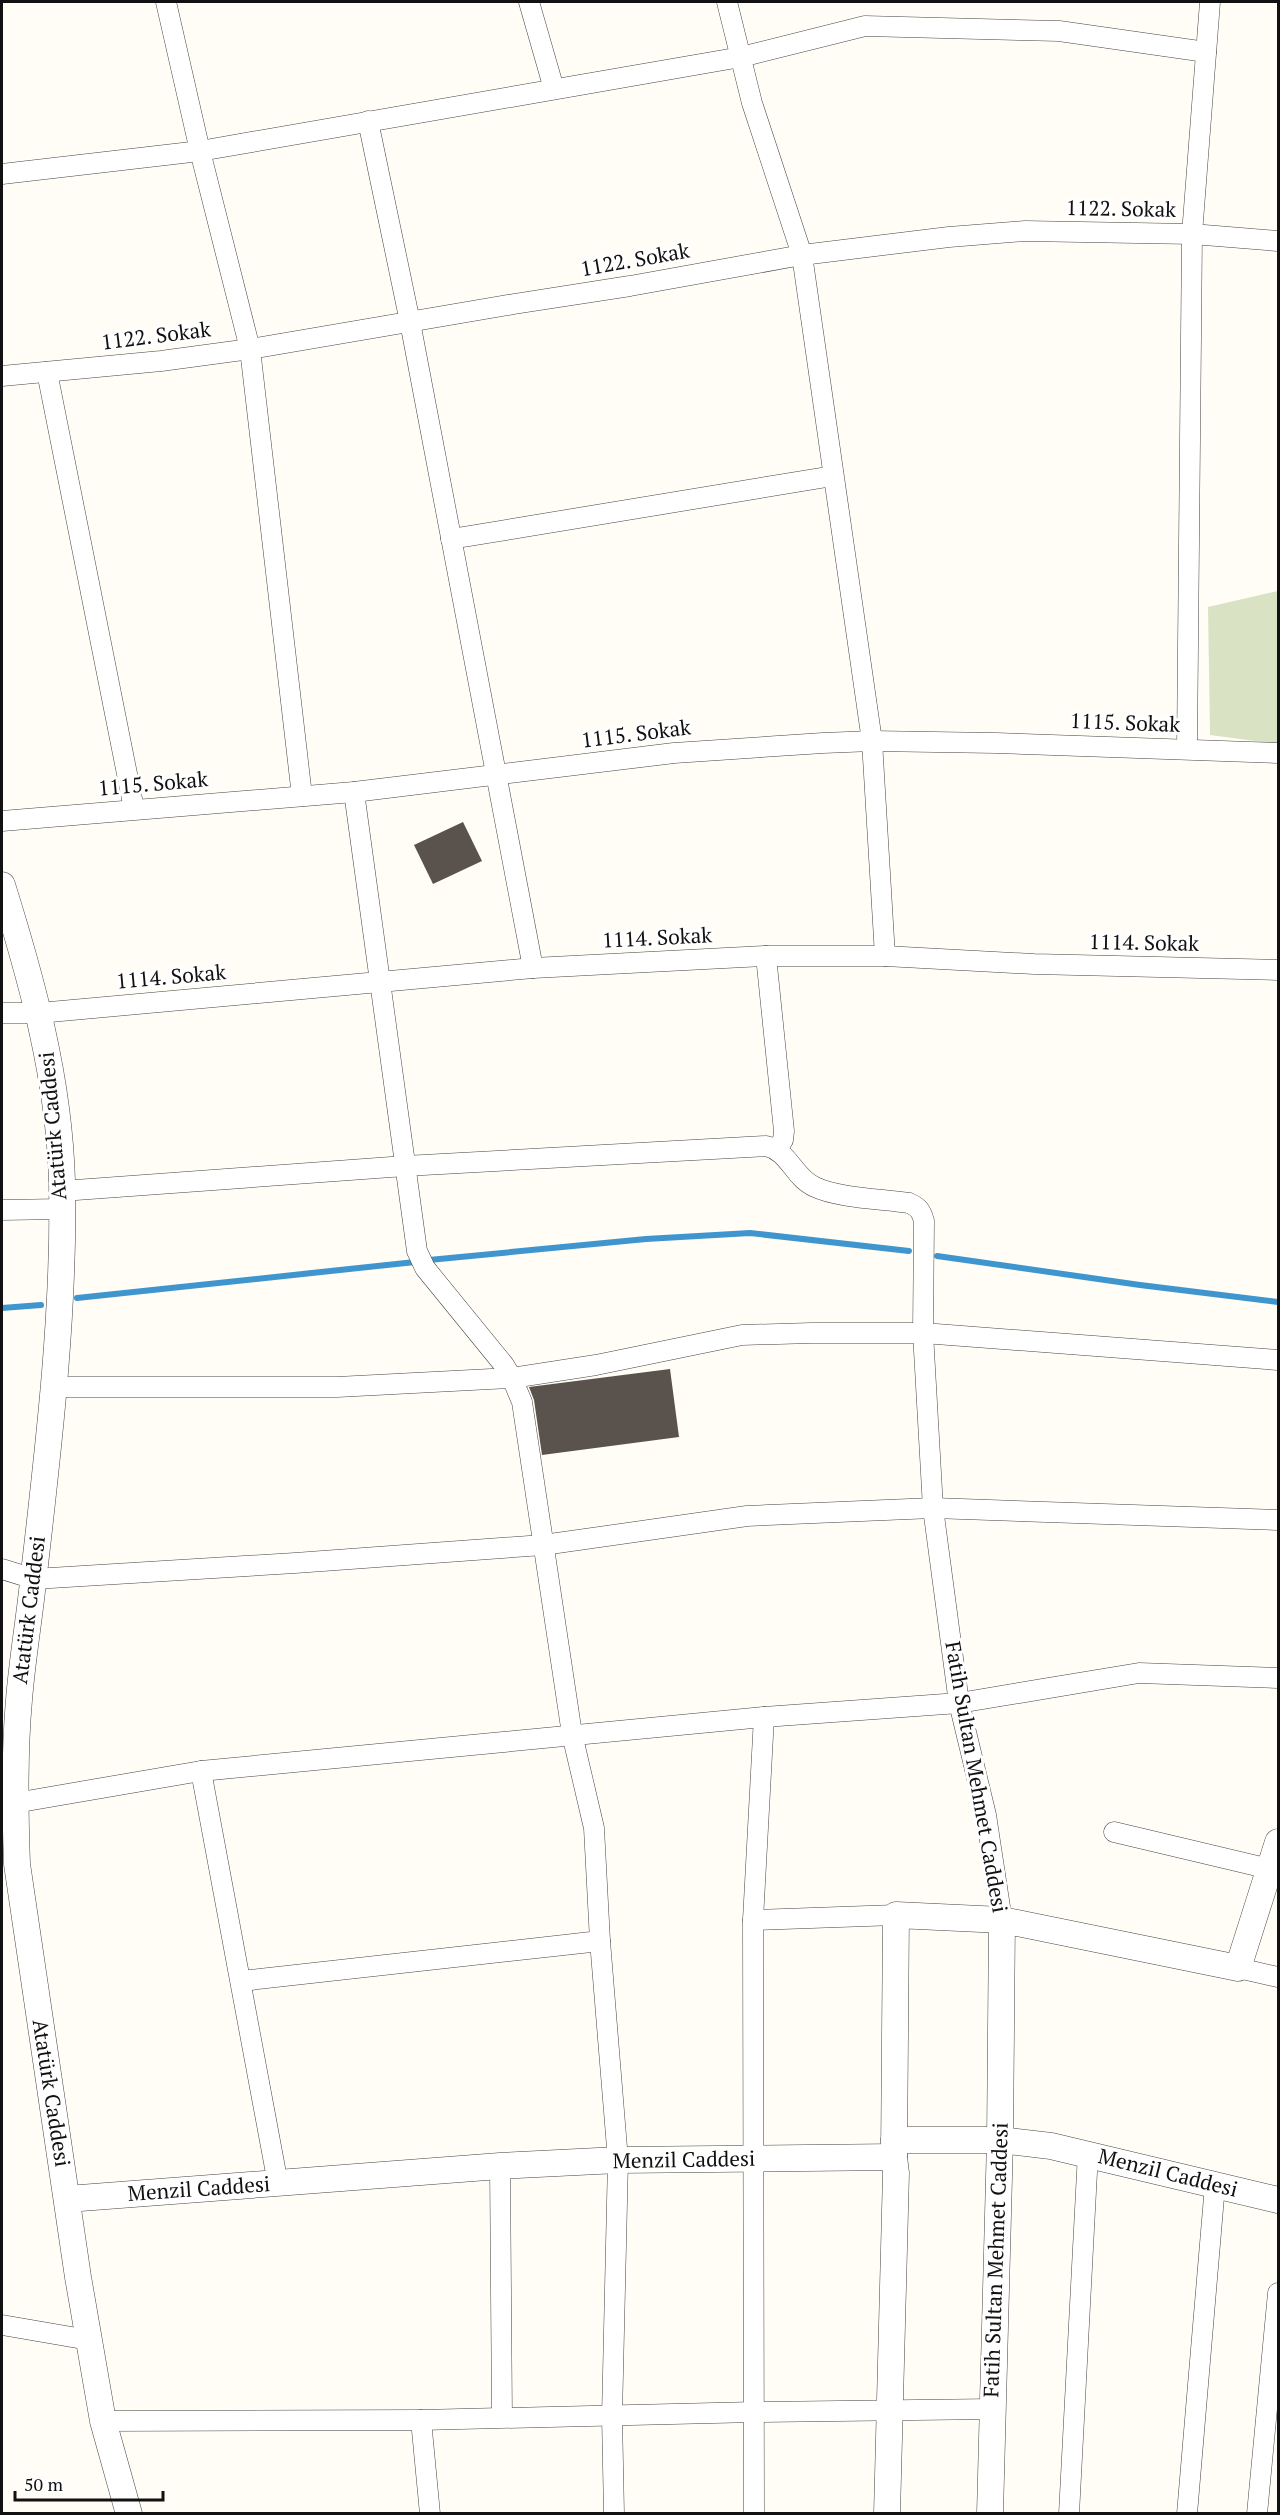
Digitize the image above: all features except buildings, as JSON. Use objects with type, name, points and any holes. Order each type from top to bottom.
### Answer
[{"type":"street","points":[[166,2],[200,152],[250,349],[302,796]]},
{"type":"street","points":[[529,2],[554,89]]},
{"type":"street","points":[[727,2],[752,103],[802,255],[872,741],[885,956]]},
{"type":"street","points":[[1187,749],[1192,234],[1210,2]]},
{"type":"street","points":[[2,174],[200,152],[741,57],[865,26],[1059,31],[1206,52]]},
{"type":"street","points":[[368,122],[410,322],[533,968]]},
{"type":"street","name":"1122. Sokak","points":[[2,376],[161,361],[250,349],[802,255],[1025,231],[1192,234],[1278,241]]},
{"type":"street","points":[[47,372],[134,809]]},
{"type":"street","points":[[451,539],[833,476]]},
{"type":"street","name":"1115. Sokak","points":[[2,821],[354,792],[674,753],[872,741],[1278,753]]},
{"type":"street","points":[[354,792],[419,1256],[425,1268],[512,1377],[522,1402],[572,1734],[594,1828],[600,1941],[618,2160],[612,2416],[614,2514]]},
{"type":"street","name":"Atatürk Caddesi","points":[[2,885],[26,963],[47,1047],[56,1106],[62,1250],[34,1579],[19,1702],[15,1803],[17,1864],[88,2340],[103,2421],[129,2514]]},
{"type":"street","points":[[2,1210],[61,1200],[405,1166],[766,1146],[777,1149],[783,1140],[784,1131],[766,956]]},
{"type":"street","name":"1114. Sokak","points":[[2,1013],[39,1013],[533,968],[766,956],[885,956],[1034,964],[1278,970]]},
{"type":"street","name":"Fatih Sultan Mehmet Caddesi","points":[[777,1149],[801,1178],[815,1187],[909,1203],[922,1211],[924,1221],[923,1333],[933,1508],[959,1703],[986,1815],[1002,1920],[1000,2140],[990,2514]]},
{"type":"street","points":[[52,1387],[337,1387],[512,1377],[596,1365],[742,1335],[923,1333],[1278,1360]]},
{"type":"street","points":[[2,1569],[34,1579],[295,1563],[543,1545],[747,1516],[933,1508],[1278,1520]]},
{"type":"street","points":[[15,1803],[201,1771],[572,1734],[959,1703],[1139,1673],[1278,1678]]},
{"type":"street","points":[[754,2514],[753,1920],[764,1717]]},
{"type":"street","points":[[201,1771],[278,2184]]},
{"type":"street","points":[[1114,1832],[1270,1869]]},
{"type":"street","points":[[1238,1968],[1278,1842]]},
{"type":"street","points":[[753,1920],[896,1915],[1002,1920],[1278,1977]]},
{"type":"street","points":[[887,2514],[896,2173],[894,2148],[896,1915]]},
{"type":"street","points":[[241,1981],[600,1941]]},
{"type":"street","name":"Menzil Caddesi","points":[[67,2199],[500,2166],[618,2160],[752,2158],[1000,2140],[1088,2153],[1278,2200]]},
{"type":"street","points":[[1069,2514],[1088,2153]]},
{"type":"street","points":[[500,2166],[502,2417]]},
{"type":"street","points":[[1187,2514],[1215,2185]]},
{"type":"street","points":[[1257,2514],[1278,2294]]},
{"type":"street","points":[[2,2325],[88,2340]]},
{"type":"street","points":[[103,2421],[421,2420],[992,2409]]},
{"type":"street","points":[[421,2420],[430,2514]]},
{"type":"green space","points":[[1278,591],[1278,744],[1210,735],[1208,607]]},
{"type":"waterway","points":[[429,1260],[646,1239],[750,1233],[909,1251]]},
{"type":"waterway","points":[[937,1256],[1278,1302]]},
{"type":"waterway","points":[[77,1298],[415,1262]]},
{"type":"waterway","points":[[2,1308],[41,1305]]}]
